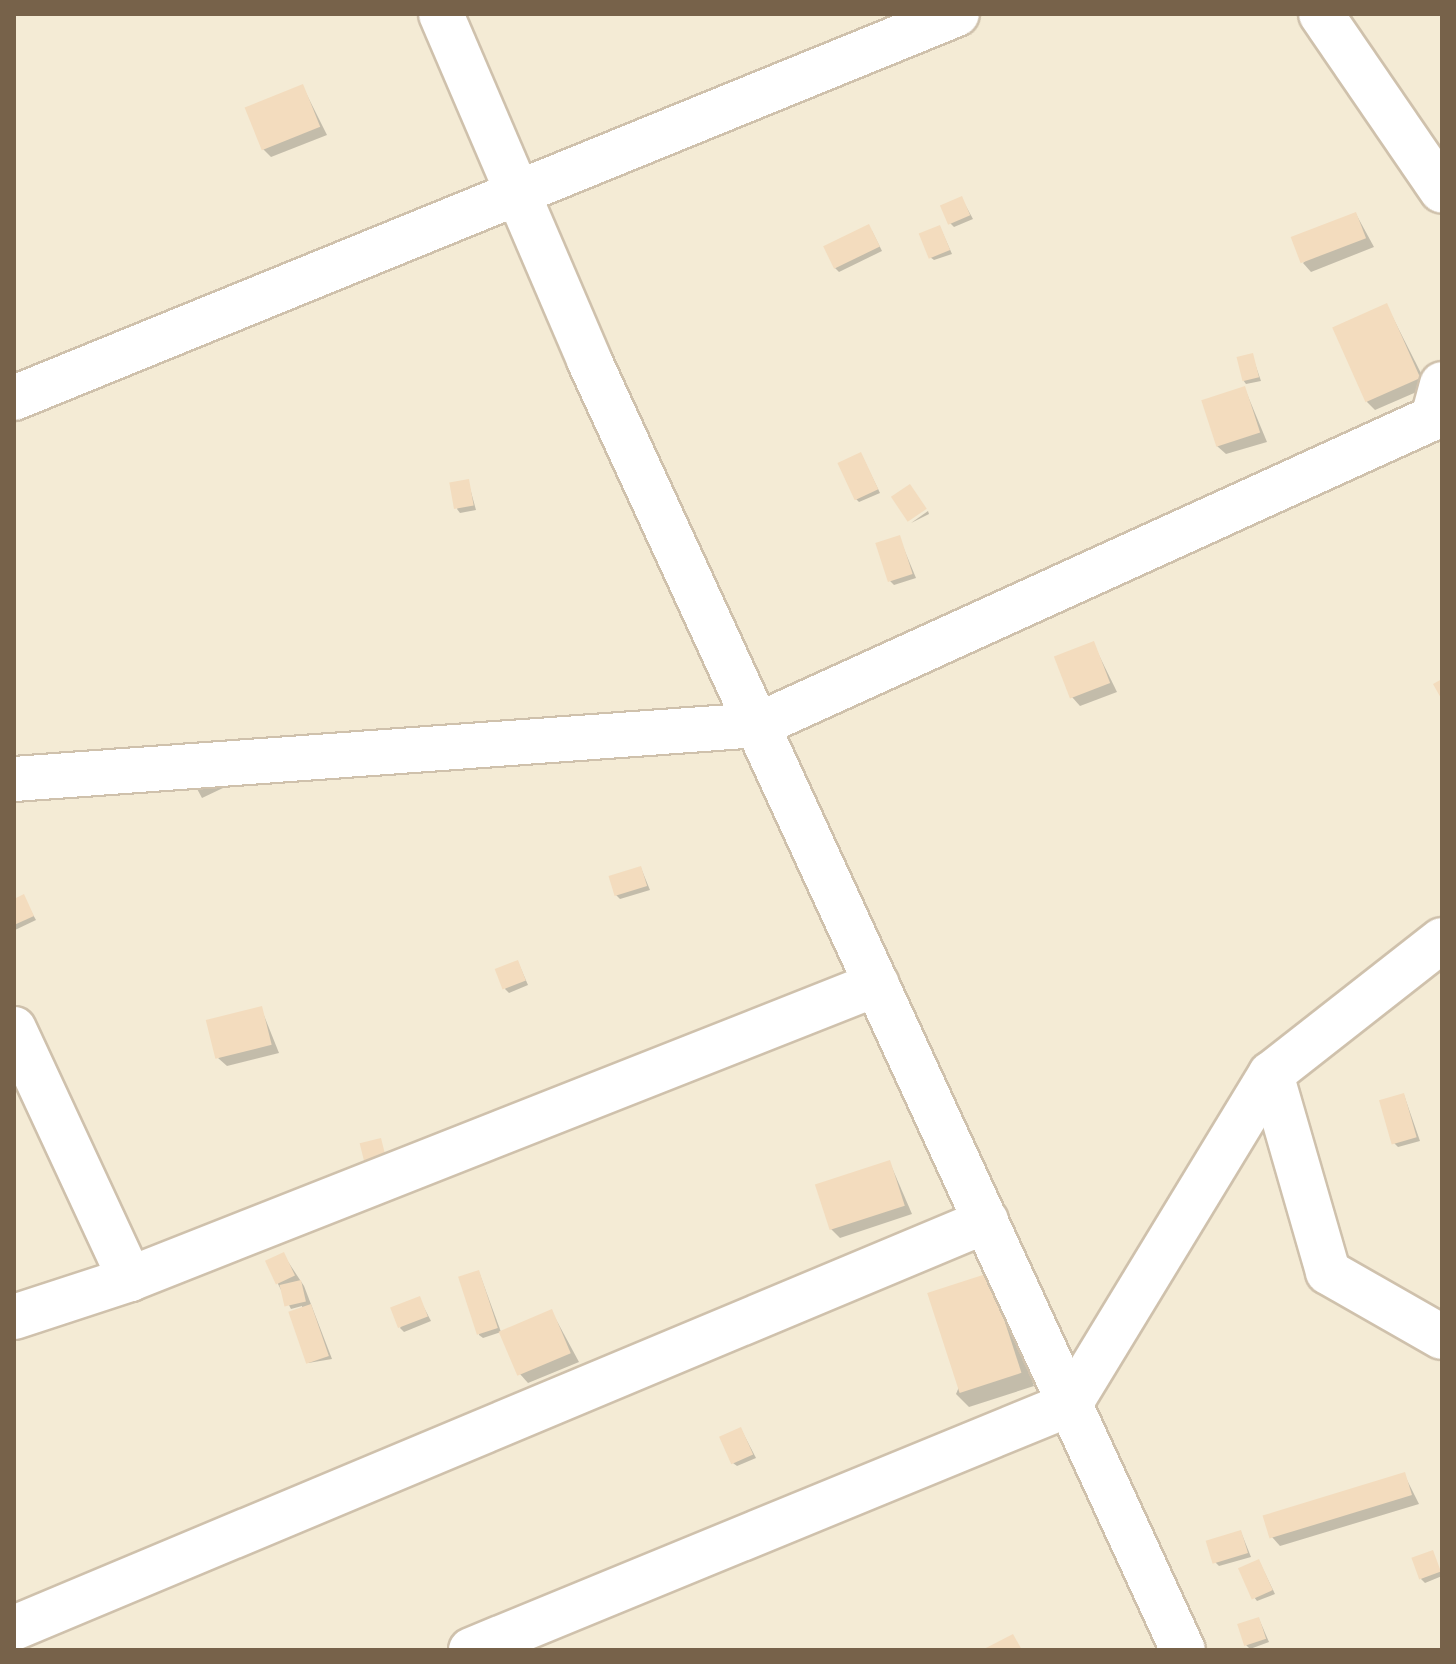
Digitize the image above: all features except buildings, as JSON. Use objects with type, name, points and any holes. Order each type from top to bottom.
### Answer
[{"type":"street","points":[[441,14],[518,193],[758,725],[1183,1650]]},
{"type":"street","points":[[14,398],[957,14]]},
{"type":"street","points":[[1321,14],[1442,191]]},
{"type":"street","points":[[14,779],[758,725],[1433,418],[1442,384]]},
{"type":"street","points":[[471,1650],[1070,1404],[1271,1074],[1442,940]]},
{"type":"street","points":[[14,1317],[130,1279],[877,984]]},
{"type":"street","points":[[14,1029],[130,1279]]},
{"type":"street","points":[[1271,1074],[1328,1272],[1442,1337]]},
{"type":"street","points":[[14,1628],[986,1221]]},
{"type":"shaded area","points":[[14,14],[1442,14],[1442,1650],[14,1650]]}]
